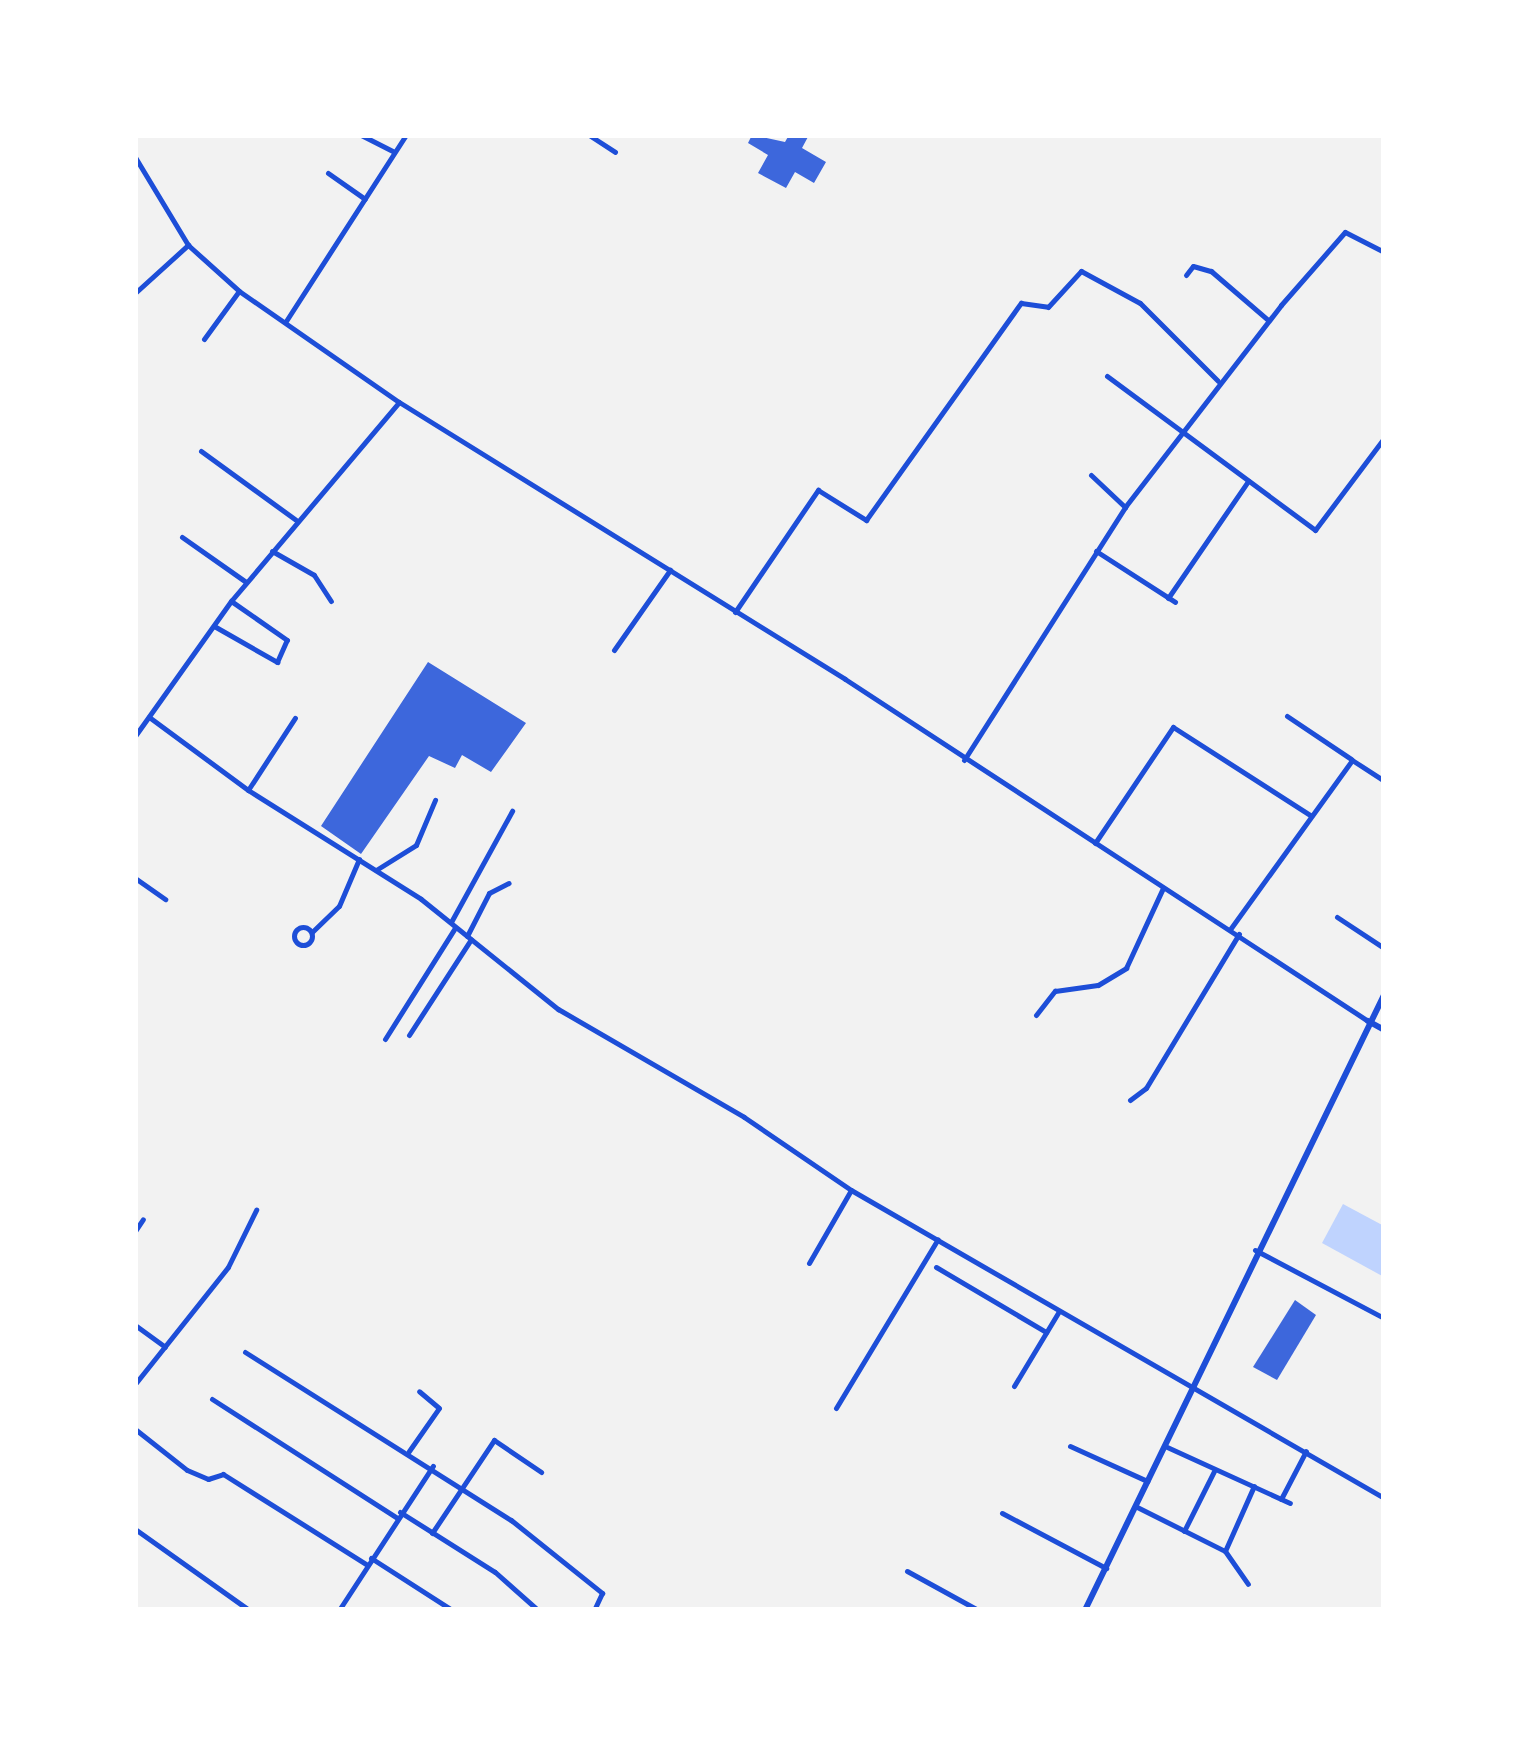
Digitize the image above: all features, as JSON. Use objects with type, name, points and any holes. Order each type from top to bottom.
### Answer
[{"type":"street","points":[[361,135],[395,153]]},
{"type":"street","points":[[286,320],[406,135]]},
{"type":"street","points":[[589,135],[615,152]]},
{"type":"street","points":[[135,157],[138,169],[188,245],[238,291],[286,320],[399,402],[670,569],[1232,928],[1384,1030]]},
{"type":"street","points":[[328,173],[365,199]]},
{"type":"street","points":[[964,760],[1096,551],[1218,380],[1337,237],[1351,232],[1384,252]]},
{"type":"street","points":[[135,293],[188,245]]},
{"type":"street","points":[[1186,275],[1203,267],[1268,320]]},
{"type":"street","points":[[735,612],[818,490],[866,520],[1021,303],[1048,308],[1080,271],[1140,303],[1218,380]]},
{"type":"street","points":[[204,339],[238,291]]},
{"type":"street","points":[[1106,376],[1315,530],[1384,438]]},
{"type":"street","points":[[135,736],[230,601],[399,402]]},
{"type":"street","points":[[201,451],[297,520]]},
{"type":"street","points":[[1091,475],[1126,507]]},
{"type":"street","points":[[1096,551],[1172,600],[1248,481]]},
{"type":"street","points":[[182,536],[246,582]]},
{"type":"street","points":[[272,551],[314,575],[330,600]]},
{"type":"street","points":[[614,650],[670,569]]},
{"type":"street","points":[[214,626],[277,662],[287,640],[230,601]]},
{"type":"street","points":[[1288,716],[1384,781]]},
{"type":"street","points":[[148,717],[248,790],[376,870],[558,1010],[722,1104],[851,1190],[1384,1498]]},
{"type":"street","points":[[248,790],[296,718]]},
{"type":"street","points":[[1095,843],[1173,727],[1310,815]]},
{"type":"street","points":[[1232,928],[1352,760]]},
{"type":"street","points":[[376,870],[416,845],[435,800]]},
{"type":"street","points":[[385,1039],[452,926],[512,812]]},
{"type":"street","points":[[312,932],[338,906],[359,859]]},
{"type":"street","points":[[135,878],[165,899]]},
{"type":"street","points":[[409,1036],[469,938],[489,894],[509,883]]},
{"type":"street","points":[[1036,1015],[1055,992],[1098,984],[1126,968],[1164,886]]},
{"type":"street","points":[[1337,917],[1384,948]]},
{"type":"street","points":[[1130,1100],[1146,1088],[1239,934]]},
{"type":"street","points":[[1086,1610],[1167,1448],[1255,1250],[1384,995]]},
{"type":"street","points":[[809,1263],[851,1190]]},
{"type":"street","points":[[135,1384],[228,1267],[256,1210]]},
{"type":"street","points":[[135,1231],[142,1219]]},
{"type":"street","points":[[836,1408],[938,1239]]},
{"type":"street","points":[[1255,1250],[1384,1318]]},
{"type":"street","points":[[936,1267],[1046,1332]]},
{"type":"street","points":[[1014,1386],[1058,1312]]},
{"type":"street","points":[[135,1325],[165,1347]]},
{"type":"street","points":[[245,1352],[464,1487],[602,1594],[594,1610]]},
{"type":"street","points":[[409,1451],[439,1408],[419,1390]]},
{"type":"street","points":[[212,1398],[495,1572],[538,1610]]},
{"type":"street","points":[[135,1429],[188,1470],[208,1479],[223,1474],[452,1610]]},
{"type":"street","points":[[432,1533],[495,1440],[541,1472]]},
{"type":"street","points":[[1070,1446],[1150,1482]]},
{"type":"street","points":[[1167,1448],[1290,1503]]},
{"type":"street","points":[[1281,1499],[1306,1451]]},
{"type":"street","points":[[339,1610],[398,1514],[433,1466]]},
{"type":"street","points":[[1184,1531],[1215,1470]]},
{"type":"street","points":[[1225,1552],[1254,1486]]},
{"type":"street","points":[[1137,1508],[1225,1552],[1248,1584]]},
{"type":"street","points":[[1002,1513],[1106,1568]]},
{"type":"street","points":[[135,1529],[249,1610]]},
{"type":"street","points":[[907,1571],[978,1610]]},
{"type":"water","points":[[1343,1204],[1384,1226],[1384,1277],[1322,1243]]},
{"type":"building","points":[[752,135],[785,142],[789,135],[809,135],[802,148],[826,162],[814,183],[795,172],[786,188],[758,173],[768,155],[748,143]]},
{"type":"building","points":[[428,662],[526,723],[491,772],[462,755],[455,768],[429,756],[361,854],[321,826]]},
{"type":"building","points":[[1295,1300],[1316,1315],[1277,1380],[1253,1367]]}]
